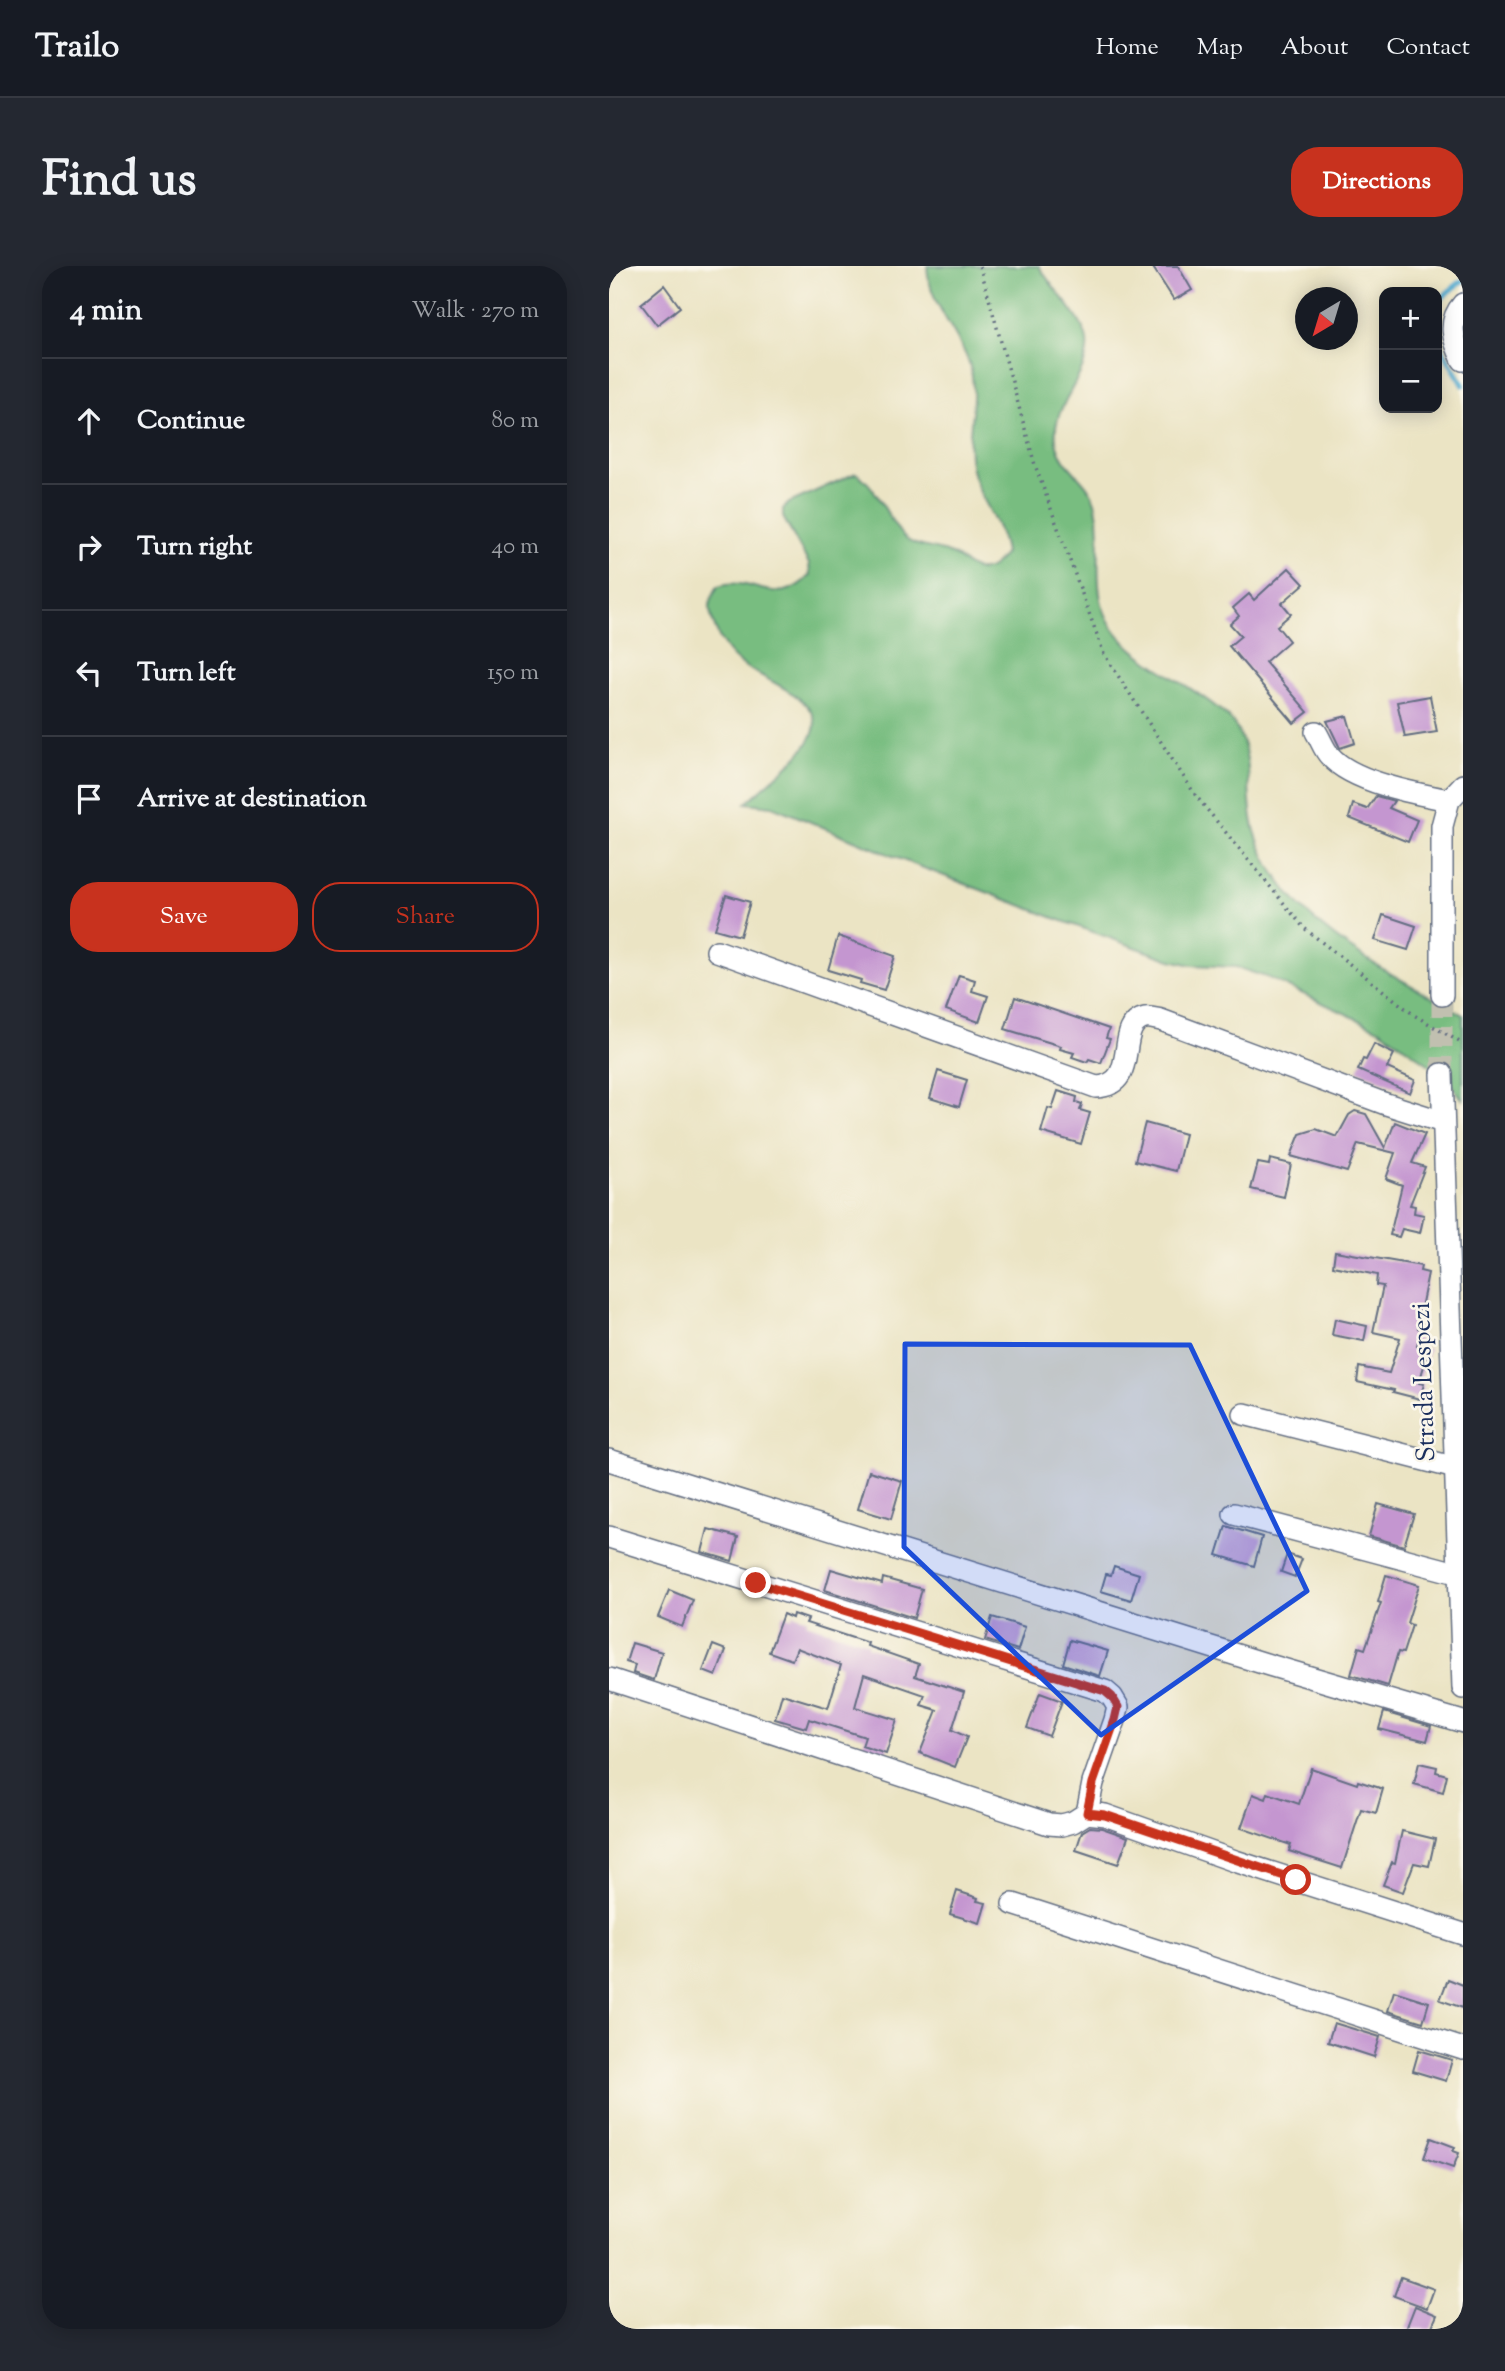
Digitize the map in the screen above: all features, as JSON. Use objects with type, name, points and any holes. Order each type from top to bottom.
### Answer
[{"type":"street","points":[[1463,304],[1452,325],[1454,343],[1463,360]]},
{"type":"street","points":[[1317,732],[1329,756],[1340,765],[1367,778],[1403,791],[1456,792],[1442,826],[1442,995]]},
{"type":"street","points":[[717,951],[1096,1087],[1109,1086],[1117,1080],[1131,1030],[1146,1017],[1161,1020],[1383,1103],[1443,1122]]},
{"type":"street","name":"Strada Lespezi","points":[[1443,1074],[1463,1688]]},
{"type":"street","points":[[1244,1414],[1456,1468]]},
{"type":"street","points":[[609,1460],[1269,1665],[1463,1722]]},
{"type":"street","points":[[1234,1514],[1460,1574]]},
{"type":"street","points":[[609,1537],[1105,1691],[1118,1707],[1093,1783],[1087,1813]]},
{"type":"street","points":[[609,1679],[1049,1824],[1073,1822],[1087,1813],[1105,1815],[1235,1861],[1463,1934]]},
{"type":"street","points":[[1013,1904],[1463,2049]]},
{"type":"path","points":[[981,266],[1035,465],[1104,654],[1196,796],[1304,928],[1415,1015],[1463,1044]]},
{"type":"highlighted area","points":[[905,1344],[1190,1345],[1307,1591],[1101,1735],[904,1547]]},
{"type":"green space","points":[[927,266],[1039,266],[1074,313],[1085,332],[1086,354],[1083,367],[1058,418],[1057,445],[1064,460],[1087,487],[1095,502],[1100,592],[1112,626],[1135,651],[1204,698],[1234,724],[1245,750],[1255,831],[1269,864],[1288,893],[1340,941],[1463,1015],[1463,1100],[1449,1081],[1381,1030],[1269,978],[1236,967],[1192,965],[1171,960],[900,859],[772,806],[746,803],[801,752],[813,733],[815,721],[801,700],[731,655],[716,630],[710,603],[718,586],[743,584],[775,592],[786,591],[798,586],[810,575],[809,564],[783,517],[783,509],[789,503],[856,473],[870,485],[895,526],[911,542],[944,551],[979,570],[991,567],[1005,553],[999,530],[978,487],[971,464],[973,389],[969,363],[938,304]]},
{"type":"building","points":[[1152,266],[1178,266],[1192,290],[1174,300]]},
{"type":"building","points":[[664,285],[680,307],[657,325],[641,304]]},
{"type":"building","points":[[1289,568],[1304,584],[1282,603],[1291,614],[1277,626],[1289,641],[1265,662],[1308,712],[1294,723],[1229,646],[1241,636],[1230,624],[1239,616],[1233,608],[1249,594],[1254,600]]},
{"type":"building","points":[[1430,696],[1437,732],[1405,737],[1397,702]]},
{"type":"building","points":[[1347,716],[1355,743],[1340,748],[1327,721]]},
{"type":"building","points":[[1376,796],[1394,801],[1389,808],[1417,820],[1408,842],[1349,818],[1353,804],[1367,809]]},
{"type":"building","points":[[726,895],[750,902],[740,936],[715,929]]},
{"type":"building","points":[[1383,915],[1416,926],[1408,950],[1375,940]]},
{"type":"building","points":[[838,936],[895,956],[884,990],[828,970]]},
{"type":"building","points":[[959,975],[975,980],[972,991],[988,996],[979,1022],[946,1010]]},
{"type":"building","points":[[1015,997],[1109,1029],[1106,1038],[1110,1039],[1101,1063],[1072,1057],[1074,1053],[1060,1049],[1061,1046],[1005,1029]]},
{"type":"building","points":[[1374,1044],[1394,1054],[1387,1068],[1415,1080],[1410,1093],[1358,1070]]},
{"type":"building","points":[[938,1071],[967,1080],[959,1107],[930,1098]]},
{"type":"building","points":[[1058,1091],[1077,1097],[1076,1102],[1082,1104],[1080,1110],[1090,1113],[1081,1144],[1041,1132],[1048,1108],[1052,1109]]},
{"type":"building","points":[[1355,1111],[1366,1114],[1385,1148],[1395,1122],[1425,1134],[1412,1163],[1425,1167],[1410,1205],[1415,1206],[1414,1213],[1424,1215],[1420,1233],[1402,1229],[1399,1237],[1390,1235],[1402,1185],[1386,1179],[1395,1153],[1358,1144],[1347,1172],[1291,1156],[1300,1134],[1316,1129],[1337,1137],[1349,1115]]},
{"type":"building","points":[[1145,1123],[1185,1134],[1176,1171],[1135,1161]]},
{"type":"building","points":[[1270,1159],[1291,1164],[1284,1197],[1251,1189],[1258,1163],[1269,1165]]},
{"type":"building","points":[[1335,1251],[1421,1266],[1420,1271],[1428,1273],[1418,1328],[1421,1329],[1417,1346],[1429,1349],[1419,1383],[1424,1384],[1420,1399],[1357,1382],[1359,1367],[1389,1373],[1400,1338],[1373,1332],[1383,1286],[1376,1285],[1377,1275],[1333,1266]]},
{"type":"building","points":[[1335,1319],[1367,1326],[1364,1341],[1332,1335]]},
{"type":"building","points":[[869,1471],[902,1481],[891,1519],[858,1509]]},
{"type":"building","points":[[1378,1504],[1414,1514],[1404,1546],[1369,1536]]},
{"type":"building","points":[[1226,1526],[1262,1537],[1254,1566],[1217,1555]]},
{"type":"building","points":[[708,1529],[738,1537],[732,1561],[702,1552]]},
{"type":"building","points":[[1287,1554],[1302,1559],[1295,1577],[1281,1572]]},
{"type":"building","points":[[1114,1566],[1139,1574],[1131,1600],[1101,1591],[1106,1574],[1111,1575]]},
{"type":"building","points":[[831,1569],[882,1584],[883,1578],[922,1589],[914,1618],[825,1590]]},
{"type":"building","points":[[1386,1575],[1419,1585],[1407,1623],[1412,1625],[1403,1653],[1398,1652],[1388,1686],[1351,1675],[1359,1647],[1365,1649],[1381,1603],[1378,1602]]},
{"type":"building","points":[[669,1590],[693,1600],[682,1627],[658,1617]]},
{"type":"building","points":[[783,1614],[792,1618],[793,1614],[808,1619],[806,1623],[868,1643],[867,1646],[919,1664],[915,1676],[964,1692],[952,1730],[967,1737],[955,1767],[920,1753],[937,1710],[921,1705],[925,1695],[864,1674],[855,1707],[897,1720],[886,1754],[862,1746],[865,1737],[809,1719],[806,1728],[775,1719],[782,1694],[828,1708],[841,1665],[797,1648],[792,1660],[769,1652]]},
{"type":"building","points":[[992,1617],[1025,1627],[1018,1650],[985,1640]]},
{"type":"building","points":[[1070,1640],[1108,1651],[1100,1676],[1063,1664]]},
{"type":"building","points":[[632,1643],[662,1652],[654,1680],[633,1673],[635,1665],[626,1662]]},
{"type":"building","points":[[713,1645],[726,1650],[716,1676],[703,1671]]},
{"type":"building","points":[[1040,1693],[1062,1701],[1049,1736],[1027,1728]]},
{"type":"building","points":[[1384,1712],[1431,1726],[1427,1741],[1379,1729]]},
{"type":"building","points":[[1419,1763],[1437,1767],[1436,1772],[1447,1775],[1443,1792],[1414,1784]]},
{"type":"building","points":[[1311,1768],[1357,1784],[1358,1781],[1383,1789],[1376,1813],[1361,1809],[1342,1868],[1289,1851],[1291,1845],[1241,1828],[1253,1794],[1266,1799],[1268,1793],[1299,1804]]},
{"type":"building","points":[[1090,1827],[1128,1837],[1118,1864],[1076,1850],[1082,1832]]},
{"type":"building","points":[[1402,1831],[1435,1839],[1429,1866],[1414,1863],[1403,1892],[1383,1885],[1392,1862],[1395,1863]]},
{"type":"building","points":[[957,1891],[986,1903],[980,1923],[950,1914]]},
{"type":"building","points":[[1448,1979],[1463,1985],[1463,2008],[1440,2000]]},
{"type":"building","points":[[1394,1991],[1429,2002],[1423,2022],[1388,2011]]},
{"type":"building","points":[[1334,2023],[1380,2037],[1374,2057],[1328,2042]]},
{"type":"building","points":[[1419,2050],[1452,2060],[1446,2081],[1413,2071]]},
{"type":"building","points":[[1431,2138],[1455,2147],[1453,2151],[1459,2153],[1453,2168],[1424,2158]]},
{"type":"building","points":[[1401,2277],[1434,2289],[1427,2308],[1394,2296]]},
{"type":"building","points":[[1415,2306],[1437,2315],[1431,2329],[1406,2329]]},
{"type":"waterway","points":[[1442,299],[1463,280]]},
{"type":"waterway","points":[[1442,349],[1463,385]]},
{"type":"tunnel","points":[[1442,995],[1442,1074]]},
{"type":"route","points":[[756,1583],[1105,1691],[1118,1707],[1093,1783],[1087,1813],[1105,1815],[1296,1880]]}]
